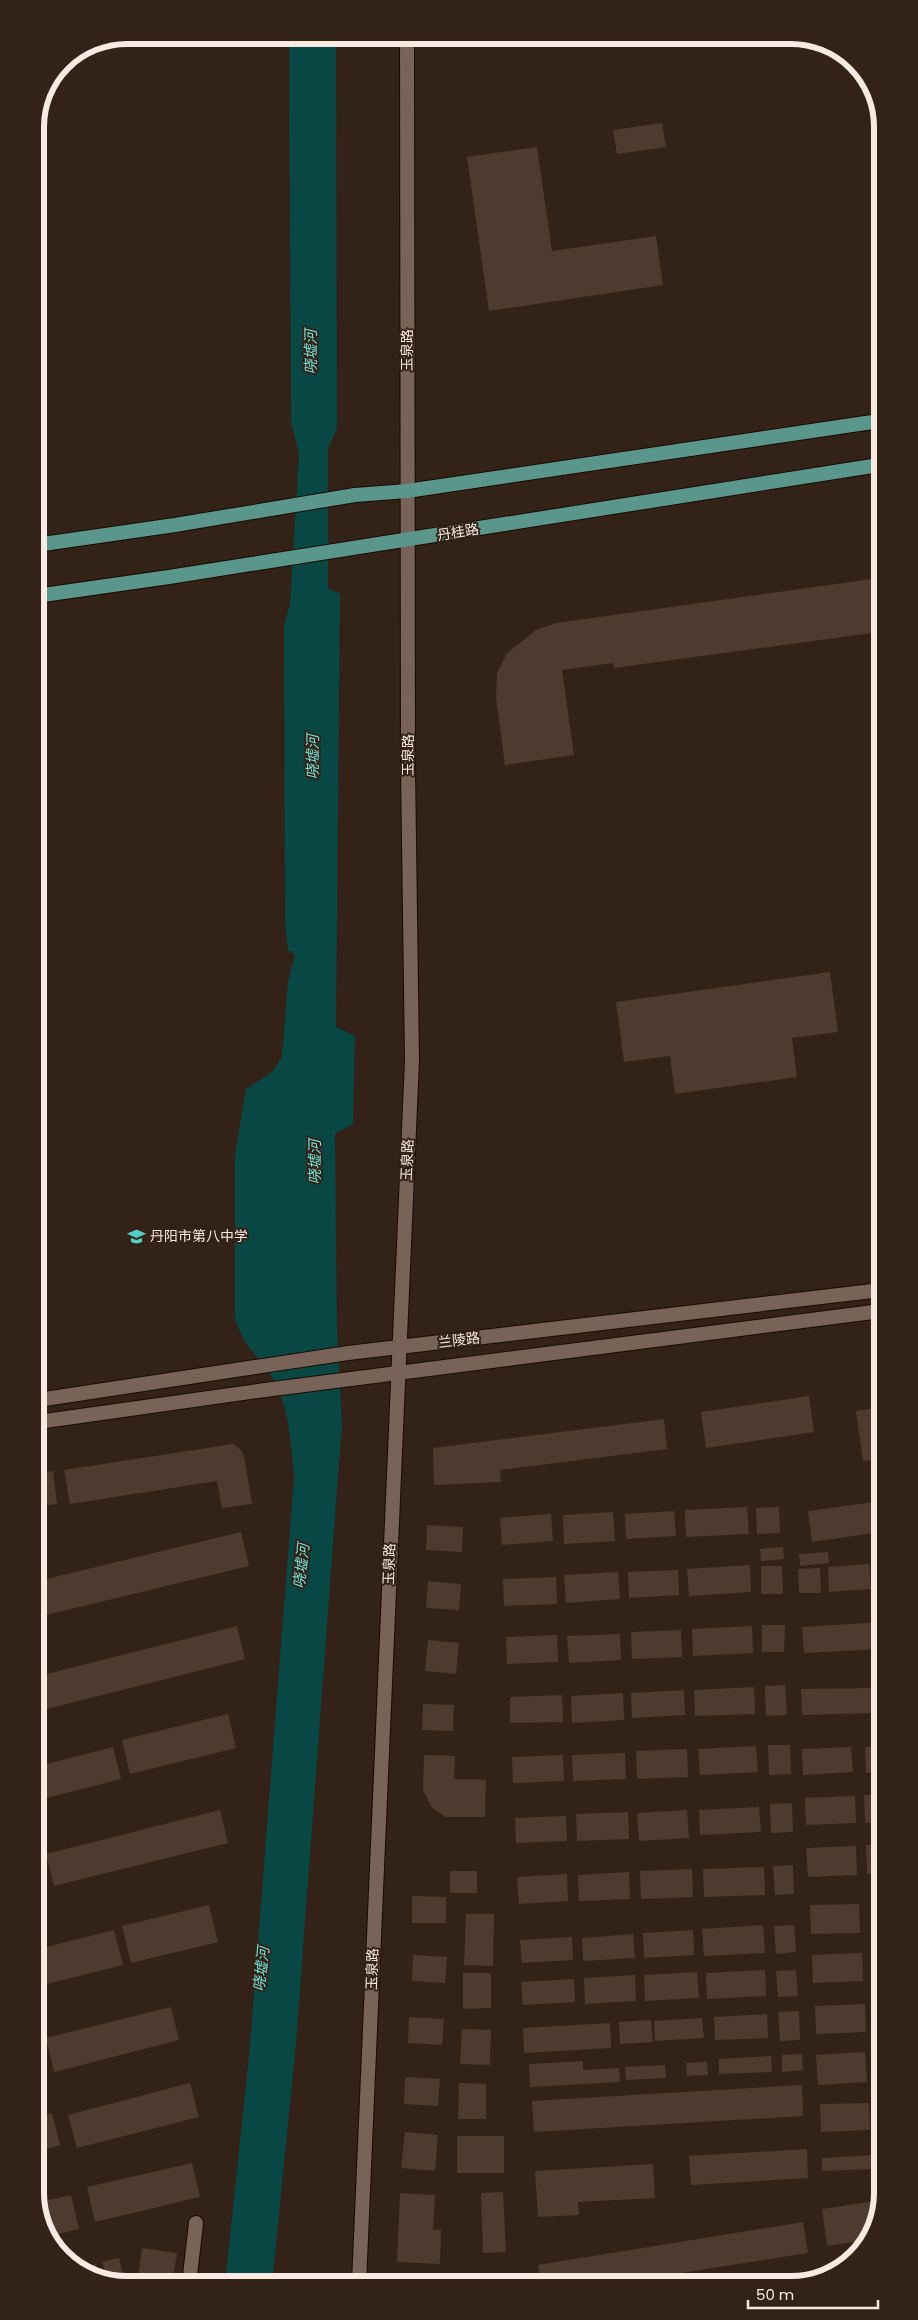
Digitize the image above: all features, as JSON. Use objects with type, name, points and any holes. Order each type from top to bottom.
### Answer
[{"type":"main road","points":[[44,544],[355,495],[408,491],[874,422]]},
{"type":"main road","name":"丹桂路","points":[[44,595],[370,544],[408,540],[874,466]]},
{"type":"street","name":"玉泉路","points":[[359,2276],[398,1347],[412,1060],[407,44]]},
{"type":"street","name":"兰陵路","points":[[44,1399],[254,1369],[348,1353],[874,1291]]},
{"type":"street","name":"兰陵路","points":[[44,1421],[265,1390],[874,1312]]},
{"type":"street","points":[[190,2276],[196,2222]]},
{"type":"water","name":"哓墟河","points":[[289,44],[336,44],[337,428],[328,449],[328,588],[340,594],[336,1027],[355,1036],[353,1124],[335,1134],[337,1329],[342,1423],[296,2043],[273,2276],[226,2276],[250,2046],[294,1477],[285,1408],[277,1386],[243,1338],[235,1318],[235,1155],[246,1089],[272,1072],[282,1057],[288,982],[295,955],[288,950],[285,923],[284,625],[290,604],[299,454],[291,422]]},
{"type":"building","points":[[662,123],[666,147],[617,154],[613,130]]},
{"type":"building","points":[[537,147],[552,251],[656,236],[663,285],[489,311],[467,157]]},
{"type":"building","points":[[874,579],[874,633],[614,668],[613,663],[562,670],[574,755],[505,765],[496,698],[497,673],[507,653],[536,630],[556,623]]},
{"type":"building","points":[[830,972],[838,1032],[792,1038],[797,1077],[675,1094],[670,1056],[624,1062],[616,1002]]},
{"type":"building","points":[[809,1396],[814,1432],[706,1448],[701,1412]]},
{"type":"building","points":[[874,1408],[874,1460],[863,1461],[856,1411]]},
{"type":"building","points":[[664,1419],[667,1449],[500,1470],[501,1482],[434,1485],[433,1448]]},
{"type":"building","points":[[233,1444],[240,1449],[244,1456],[252,1504],[222,1508],[217,1481],[70,1504],[64,1470]]},
{"type":"building","points":[[53,1471],[57,1504],[44,1505],[44,1472]]},
{"type":"building","points":[[874,1502],[874,1533],[812,1542],[808,1511]]},
{"type":"building","points":[[747,1507],[749,1534],[686,1537],[685,1510]]},
{"type":"building","points":[[779,1507],[780,1533],[757,1534],[756,1508]]},
{"type":"building","points":[[674,1511],[676,1536],[626,1539],[625,1514]]},
{"type":"building","points":[[613,1512],[615,1541],[564,1544],[563,1515]]},
{"type":"building","points":[[551,1514],[553,1541],[502,1545],[500,1518]]},
{"type":"building","points":[[427,1525],[463,1527],[462,1552],[426,1550]]},
{"type":"building","points":[[241,1532],[249,1566],[44,1616],[44,1580]]},
{"type":"building","points":[[783,1547],[784,1559],[761,1561],[760,1549]]},
{"type":"building","points":[[828,1552],[829,1563],[800,1566],[799,1554]]},
{"type":"building","points":[[869,1564],[871,1589],[829,1592],[828,1567]]},
{"type":"building","points":[[750,1565],[751,1592],[689,1596],[687,1569]]},
{"type":"building","points":[[761,1566],[782,1566],[783,1594],[761,1594]]},
{"type":"building","points":[[820,1568],[821,1593],[799,1593],[798,1569]]},
{"type":"building","points":[[678,1570],[679,1595],[629,1598],[628,1572]]},
{"type":"building","points":[[618,1572],[620,1599],[566,1603],[564,1575]]},
{"type":"building","points":[[556,1577],[557,1604],[504,1606],[503,1579]]},
{"type":"building","points":[[428,1581],[461,1584],[459,1610],[426,1608]]},
{"type":"building","points":[[874,1622],[874,1649],[804,1653],[802,1627]]},
{"type":"building","points":[[762,1625],[785,1625],[784,1652],[762,1652]]},
{"type":"building","points":[[237,1626],[245,1659],[44,1710],[44,1675]]},
{"type":"building","points":[[752,1626],[753,1653],[693,1656],[692,1629]]},
{"type":"building","points":[[681,1630],[682,1657],[632,1659],[631,1632]]},
{"type":"building","points":[[620,1634],[621,1660],[569,1663],[567,1636]]},
{"type":"building","points":[[557,1635],[558,1662],[507,1664],[506,1637]]},
{"type":"building","points":[[428,1640],[459,1643],[456,1674],[425,1671]]},
{"type":"building","points":[[785,1685],[787,1715],[766,1716],[765,1686]]},
{"type":"building","points":[[754,1687],[755,1714],[695,1716],[694,1690]]},
{"type":"building","points":[[874,1688],[874,1713],[802,1715],[801,1689]]},
{"type":"building","points":[[684,1690],[685,1715],[632,1718],[631,1693]]},
{"type":"building","points":[[623,1693],[624,1720],[572,1723],[571,1696]]},
{"type":"building","points":[[562,1695],[563,1722],[510,1723],[510,1697]]},
{"type":"building","points":[[423,1704],[454,1705],[453,1731],[422,1730]]},
{"type":"building","points":[[228,1714],[236,1748],[130,1774],[122,1740]]},
{"type":"building","points":[[768,1745],[790,1745],[791,1774],[769,1775]]},
{"type":"building","points":[[756,1746],[758,1772],[700,1775],[698,1749]]},
{"type":"building","points":[[874,1746],[874,1772],[866,1773],[865,1747]]},
{"type":"building","points":[[113,1747],[121,1779],[44,1799],[44,1765]]},
{"type":"building","points":[[851,1747],[853,1772],[803,1775],[802,1749]]},
{"type":"building","points":[[687,1749],[688,1777],[637,1779],[636,1751]]},
{"type":"building","points":[[625,1753],[626,1779],[573,1781],[572,1755]]},
{"type":"building","points":[[424,1755],[455,1756],[454,1779],[486,1780],[485,1817],[446,1817],[432,1808],[423,1790]]},
{"type":"building","points":[[563,1755],[564,1781],[513,1783],[512,1757]]},
{"type":"building","points":[[874,1794],[874,1822],[865,1823],[864,1795]]},
{"type":"building","points":[[855,1796],[856,1823],[806,1825],[805,1798]]},
{"type":"building","points":[[792,1803],[793,1832],[771,1833],[770,1804]]},
{"type":"building","points":[[759,1807],[761,1832],[700,1835],[699,1810]]},
{"type":"building","points":[[220,1810],[228,1843],[54,1886],[46,1854]]},
{"type":"building","points":[[687,1810],[689,1838],[639,1841],[637,1813]]},
{"type":"building","points":[[628,1812],[629,1839],[577,1841],[576,1814]]},
{"type":"building","points":[[566,1816],[567,1841],[516,1843],[515,1818]]},
{"type":"building","points":[[874,1844],[874,1874],[867,1874],[866,1845]]},
{"type":"building","points":[[856,1846],[857,1875],[808,1877],[806,1848]]},
{"type":"building","points":[[793,1865],[794,1894],[775,1895],[773,1866]]},
{"type":"building","points":[[764,1867],[765,1895],[704,1897],[703,1869]]},
{"type":"building","points":[[692,1869],[693,1897],[641,1899],[640,1871]]},
{"type":"building","points":[[450,1871],[477,1871],[477,1893],[450,1893]]},
{"type":"building","points":[[629,1872],[630,1899],[579,1901],[578,1875]]},
{"type":"building","points":[[567,1874],[568,1901],[519,1904],[517,1877]]},
{"type":"building","points":[[412,1896],[446,1897],[446,1923],[412,1923]]},
{"type":"building","points":[[859,1904],[860,1933],[811,1934],[810,1905]]},
{"type":"building","points":[[871,1904],[874,1904],[874,1934],[872,1934]]},
{"type":"building","points":[[209,1905],[218,1942],[131,1963],[122,1926]]},
{"type":"building","points":[[466,1914],[494,1914],[493,1966],[464,1965]]},
{"type":"building","points":[[763,1925],[765,1953],[704,1956],[702,1929]]},
{"type":"building","points":[[794,1925],[796,1952],[776,1954],[774,1926]]},
{"type":"building","points":[[114,1930],[123,1965],[44,1985],[44,1948]]},
{"type":"building","points":[[693,1930],[694,1955],[644,1958],[643,1933]]},
{"type":"building","points":[[633,1934],[635,1958],[583,1961],[582,1938]]},
{"type":"building","points":[[572,1937],[573,1960],[522,1963],[520,1940]]},
{"type":"building","points":[[862,1953],[863,1981],[813,1983],[812,1955]]},
{"type":"building","points":[[872,1953],[874,1953],[874,1981]]},
{"type":"building","points":[[413,1955],[447,1957],[445,1983],[412,1981]]},
{"type":"building","points":[[765,1970],[766,1996],[707,1999],[706,1973]]},
{"type":"building","points":[[796,1970],[798,1996],[778,1997],[776,1971]]},
{"type":"building","points":[[697,1972],[699,1998],[645,2001],[644,1975]]},
{"type":"building","points":[[463,1973],[491,1973],[491,2008],[463,2009]]},
{"type":"building","points":[[635,1975],[636,2001],[585,2004],[584,1978]]},
{"type":"building","points":[[574,1979],[575,2002],[523,2005],[521,1982]]},
{"type":"building","points":[[865,2004],[866,2032],[816,2034],[815,2006]]},
{"type":"building","points":[[171,2007],[179,2040],[54,2072],[46,2038]]},
{"type":"building","points":[[799,2011],[800,2040],[780,2041],[778,2012]]},
{"type":"building","points":[[767,2014],[768,2038],[715,2040],[714,2017]]},
{"type":"building","points":[[409,2017],[444,2019],[442,2045],[408,2043]]},
{"type":"building","points":[[702,2018],[704,2038],[655,2041],[654,2021]]},
{"type":"building","points":[[651,2020],[653,2042],[620,2044],[619,2022]]},
{"type":"building","points":[[610,2023],[611,2048],[524,2053],[523,2028]]},
{"type":"building","points":[[462,2029],[491,2030],[490,2065],[460,2064]]},
{"type":"building","points":[[865,2052],[867,2082],[818,2085],[816,2055]]},
{"type":"building","points":[[802,2054],[803,2070],[782,2072],[782,2055]]},
{"type":"building","points":[[771,2056],[772,2072],[719,2074],[719,2059]]},
{"type":"building","points":[[583,2061],[583,2070],[619,2068],[620,2082],[530,2087],[529,2064]]},
{"type":"building","points":[[707,2062],[708,2075],[687,2076],[686,2063]]},
{"type":"building","points":[[665,2065],[666,2078],[626,2080],[625,2067]]},
{"type":"building","points":[[405,2077],[440,2079],[438,2106],[404,2104]]},
{"type":"building","points":[[190,2083],[199,2117],[77,2148],[68,2115]]},
{"type":"building","points":[[459,2083],[486,2084],[486,2119],[458,2119]]},
{"type":"building","points":[[802,2085],[803,2116],[534,2132],[532,2101]]},
{"type":"building","points":[[869,2103],[870,2130],[821,2132],[820,2104]]},
{"type":"building","points":[[52,2113],[60,2145],[44,2150],[44,2116]]},
{"type":"building","points":[[405,2132],[438,2135],[435,2171],[401,2168]]},
{"type":"building","points":[[457,2136],[504,2136],[504,2173],[457,2173]]},
{"type":"building","points":[[807,2149],[808,2178],[691,2185],[689,2156]]},
{"type":"building","points":[[874,2155],[874,2169],[822,2171],[822,2158]]},
{"type":"building","points":[[192,2163],[200,2197],[95,2222],[87,2187]]},
{"type":"building","points":[[653,2164],[655,2198],[578,2202],[579,2215],[538,2217],[535,2171]]},
{"type":"building","points":[[503,2192],[506,2252],[483,2253],[481,2193]]},
{"type":"building","points":[[400,2193],[435,2195],[433,2230],[441,2230],[440,2264],[397,2262]]},
{"type":"building","points":[[71,2195],[79,2229],[55,2235],[48,2220],[44,2201]]},
{"type":"building","points":[[874,2201],[868,2225],[858,2241],[827,2246],[822,2209]]},
{"type":"building","points":[[803,2222],[808,2253],[662,2276],[539,2276],[538,2265]]},
{"type":"building","points":[[142,2248],[177,2253],[173,2276],[138,2276]]},
{"type":"building","points":[[119,2258],[123,2276],[105,2273],[102,2262]]},
{"type":"building","points":[[96,2264],[98,2271],[95,2270],[88,2266]]},
{"type":"place","name":"丹阳市第八中学","points":[[136,1236]]}]
